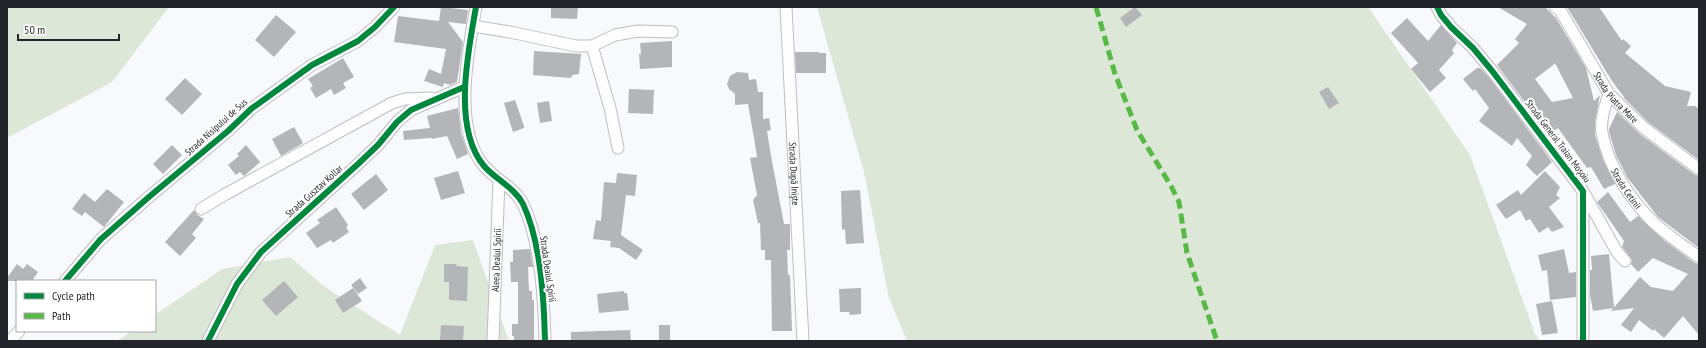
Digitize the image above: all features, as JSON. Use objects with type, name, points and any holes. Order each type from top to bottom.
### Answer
[{"type":"street","name":"Strada Nisipului de Sus","points":[[66,280],[102,240],[150,196],[223,136],[251,109],[312,65],[358,41],[375,27],[394,7]]},
{"type":"street","name":"Strada Dealul Spirii","points":[[476,7],[464,87],[469,134],[475,151],[484,166],[522,202],[530,219],[536,244],[545,341]]},
{"type":"street","name":"Strada După Iniște","points":[[786,7],[803,341]]},
{"type":"street","name":"Strada General Traian Moșoiu","points":[[1437,7],[1441,15],[1451,27],[1473,48],[1494,72],[1583,191],[1583,341]]},
{"type":"street","name":"Strada Piatra Mare","points":[[1556,7],[1560,10],[1609,94],[1649,132],[1699,169]]},
{"type":"street","points":[[473,26],[576,46],[592,46],[615,35],[638,31],[672,32]]},
{"type":"street","points":[[592,46],[610,108],[618,148]]},
{"type":"street","name":"Strada Gusztav Kollar","points":[[208,341],[237,284],[260,252],[358,164],[378,145],[397,122],[411,110],[464,87]]},
{"type":"street","name":"Strada Cetinii","points":[[1609,94],[1604,108],[1602,132],[1610,157],[1621,180],[1638,205],[1653,221],[1699,257]]},
{"type":"street","name":"Strada Gusztav Kollar","points":[[201,209],[392,103],[405,99],[438,98]]},
{"type":"street","name":"Aleea Dealul Spirii","points":[[493,341],[499,180]]},
{"type":"street","points":[[1583,191],[1617,252],[1625,260]]},
{"type":"street","points":[[10,341],[18,332]]},
{"type":"green space","points":[[8,7],[169,7],[112,82],[7,138]]},
{"type":"green space","points":[[817,7],[1368,7],[1470,155],[1535,334],[1540,341],[907,341],[889,298],[864,172]]},
{"type":"green space","points":[[473,240],[509,341],[117,341],[130,332],[156,332],[156,314],[222,269],[290,257],[325,287],[400,335],[435,245]]},
{"type":"building","points":[[441,7],[468,10],[466,24],[448,22],[463,42],[457,82],[450,85],[444,83],[443,87],[424,81],[429,69],[441,74],[446,49],[394,42],[398,16],[439,21]]},
{"type":"building","points":[[551,7],[578,7],[577,19],[551,18]]},
{"type":"building","points":[[1135,7],[1142,15],[1126,27],[1120,18]]},
{"type":"building","points":[[1498,7],[1545,7],[1556,18],[1586,68],[1594,101],[1600,95],[1595,122],[1595,135],[1603,160],[1615,184],[1604,189],[1591,167],[1587,168],[1558,128],[1549,134],[1497,65],[1519,43],[1515,39],[1527,24]],"holes":[[[1555,63],[1573,98],[1552,102],[1535,79]]]},
{"type":"building","points":[[1567,7],[1599,7],[1622,41],[1623,39],[1631,46],[1625,53],[1665,86],[1691,92],[1687,106],[1695,106],[1699,109],[1699,160],[1649,123],[1624,98]]},
{"type":"building","points":[[276,15],[296,32],[274,57],[255,40]]},
{"type":"building","points":[[1407,18],[1428,41],[1441,25],[1457,43],[1452,50],[1454,53],[1439,70],[1446,78],[1430,92],[1411,69],[1418,63],[1391,33]]},
{"type":"building","points":[[672,41],[672,67],[640,69],[640,43]]},
{"type":"building","points":[[534,51],[581,54],[579,74],[572,75],[570,78],[533,75]]},
{"type":"building","points":[[795,52],[826,53],[826,73],[796,73]]},
{"type":"building","points":[[343,58],[354,77],[343,83],[346,88],[334,95],[331,89],[316,98],[310,88],[313,86],[308,79]]},
{"type":"building","points":[[1477,68],[1480,68],[1488,76],[1552,162],[1537,176],[1526,165],[1532,156],[1517,138],[1512,146],[1479,121],[1489,108],[1475,89],[1473,91],[1463,79]]},
{"type":"building","points":[[737,72],[748,73],[749,80],[756,79],[758,92],[763,92],[763,119],[769,118],[771,130],[767,131],[784,224],[790,224],[790,250],[787,250],[788,275],[790,275],[792,331],[772,331],[771,260],[765,260],[765,250],[761,250],[760,223],[758,223],[753,200],[757,195],[750,158],[757,157],[748,104],[735,105],[735,94],[729,89],[727,84],[730,76]]},
{"type":"building","points":[[185,78],[202,94],[182,115],[165,99]]},
{"type":"building","points":[[1328,87],[1339,103],[1329,109],[1319,92]]},
{"type":"building","points":[[629,89],[654,90],[653,114],[628,113]]},
{"type":"building","points":[[515,100],[524,128],[513,132],[504,103]]},
{"type":"building","points":[[549,101],[552,121],[540,123],[537,103]]},
{"type":"building","points":[[458,108],[461,133],[468,154],[457,159],[447,136],[432,139],[404,140],[403,131],[430,128],[427,116]]},
{"type":"building","points":[[1617,112],[1640,134],[1695,175],[1699,176],[1699,248],[1658,217],[1627,177],[1616,155],[1609,132]]},
{"type":"building","points":[[294,127],[303,143],[281,156],[272,139]]},
{"type":"building","points":[[172,145],[182,155],[163,174],[153,164]]},
{"type":"building","points":[[246,145],[260,162],[244,176],[240,172],[236,175],[228,165],[239,156],[237,154]]},
{"type":"building","points":[[458,171],[465,193],[441,200],[434,178]]},
{"type":"building","points":[[1545,171],[1560,187],[1556,195],[1560,198],[1549,207],[1564,227],[1552,232],[1548,227],[1539,233],[1530,219],[1526,221],[1520,210],[1506,219],[1496,205],[1518,190],[1521,195]]},
{"type":"building","points":[[617,173],[637,175],[635,196],[626,195],[621,235],[643,250],[636,260],[619,248],[610,247],[611,241],[593,239],[596,220],[601,221],[604,182],[616,183]]},
{"type":"building","points":[[376,174],[388,190],[364,210],[351,194]]},
{"type":"building","points":[[107,189],[124,202],[104,227],[85,212],[82,216],[72,209],[84,193],[95,202]]},
{"type":"building","points":[[860,190],[864,243],[846,244],[845,229],[842,230],[841,191]]},
{"type":"building","points":[[1608,192],[1630,222],[1638,216],[1665,241],[1695,263],[1699,264],[1699,335],[1683,316],[1664,338],[1654,329],[1653,331],[1639,320],[1631,332],[1621,325],[1634,308],[1611,311],[1640,277],[1651,287],[1673,291],[1688,274],[1653,258],[1638,272],[1631,264],[1632,260],[1622,247],[1624,241],[1597,202]]},
{"type":"building","points":[[336,207],[348,225],[346,227],[349,232],[333,243],[331,240],[317,248],[306,233],[320,223],[317,220]]},
{"type":"building","points":[[194,210],[197,215],[204,219],[192,234],[196,238],[180,256],[165,242]]},
{"type":"building","points":[[530,249],[533,267],[528,267],[529,291],[532,291],[532,300],[534,300],[534,341],[514,341],[514,336],[512,336],[512,324],[518,324],[518,282],[511,282],[510,262],[513,262],[513,250]]},
{"type":"building","points":[[1564,249],[1569,273],[1576,272],[1576,297],[1550,300],[1547,270],[1542,271],[1538,255]]},
{"type":"building","points":[[1609,254],[1614,308],[1593,311],[1590,295],[1590,270],[1592,270],[1591,256]]},
{"type":"building","points":[[17,264],[23,269],[27,264],[38,272],[33,280],[7,281],[7,278]]},
{"type":"building","points":[[444,264],[457,264],[456,266],[468,267],[467,301],[449,300],[449,282],[444,282]]},
{"type":"building","points":[[360,278],[367,288],[358,294],[351,285]]},
{"type":"building","points":[[284,281],[298,297],[276,316],[262,300]]},
{"type":"building","points":[[353,288],[362,301],[343,313],[335,300]]},
{"type":"building","points":[[861,288],[861,314],[850,315],[849,312],[840,312],[839,289]]},
{"type":"building","points":[[624,291],[624,293],[627,293],[629,310],[599,313],[597,294]]},
{"type":"building","points":[[1552,301],[1558,333],[1542,335],[1536,304]]},
{"type":"building","points":[[441,325],[464,326],[463,341],[440,341]]},
{"type":"building","points":[[659,325],[670,325],[670,341],[659,341]]},
{"type":"building","points":[[630,330],[631,341],[571,341],[571,332]]},
{"type":"marked path","points":[[1096,7],[1115,74],[1137,130],[1179,202],[1187,253],[1217,341]]},
{"type":"cycle path","points":[[66,280],[101,239],[228,131],[251,109],[312,65],[358,41],[375,27],[394,7]]},
{"type":"cycle path","points":[[476,7],[469,45],[465,89],[465,111],[468,131],[474,150],[484,166],[515,193],[523,204],[529,219],[538,253],[544,307],[545,341]]},
{"type":"cycle path","points":[[1437,7],[1441,15],[1451,27],[1473,48],[1493,72],[1583,191],[1583,341]]},
{"type":"cycle path","points":[[208,341],[237,284],[261,252],[358,164],[378,145],[397,122],[411,110],[464,87]]}]
